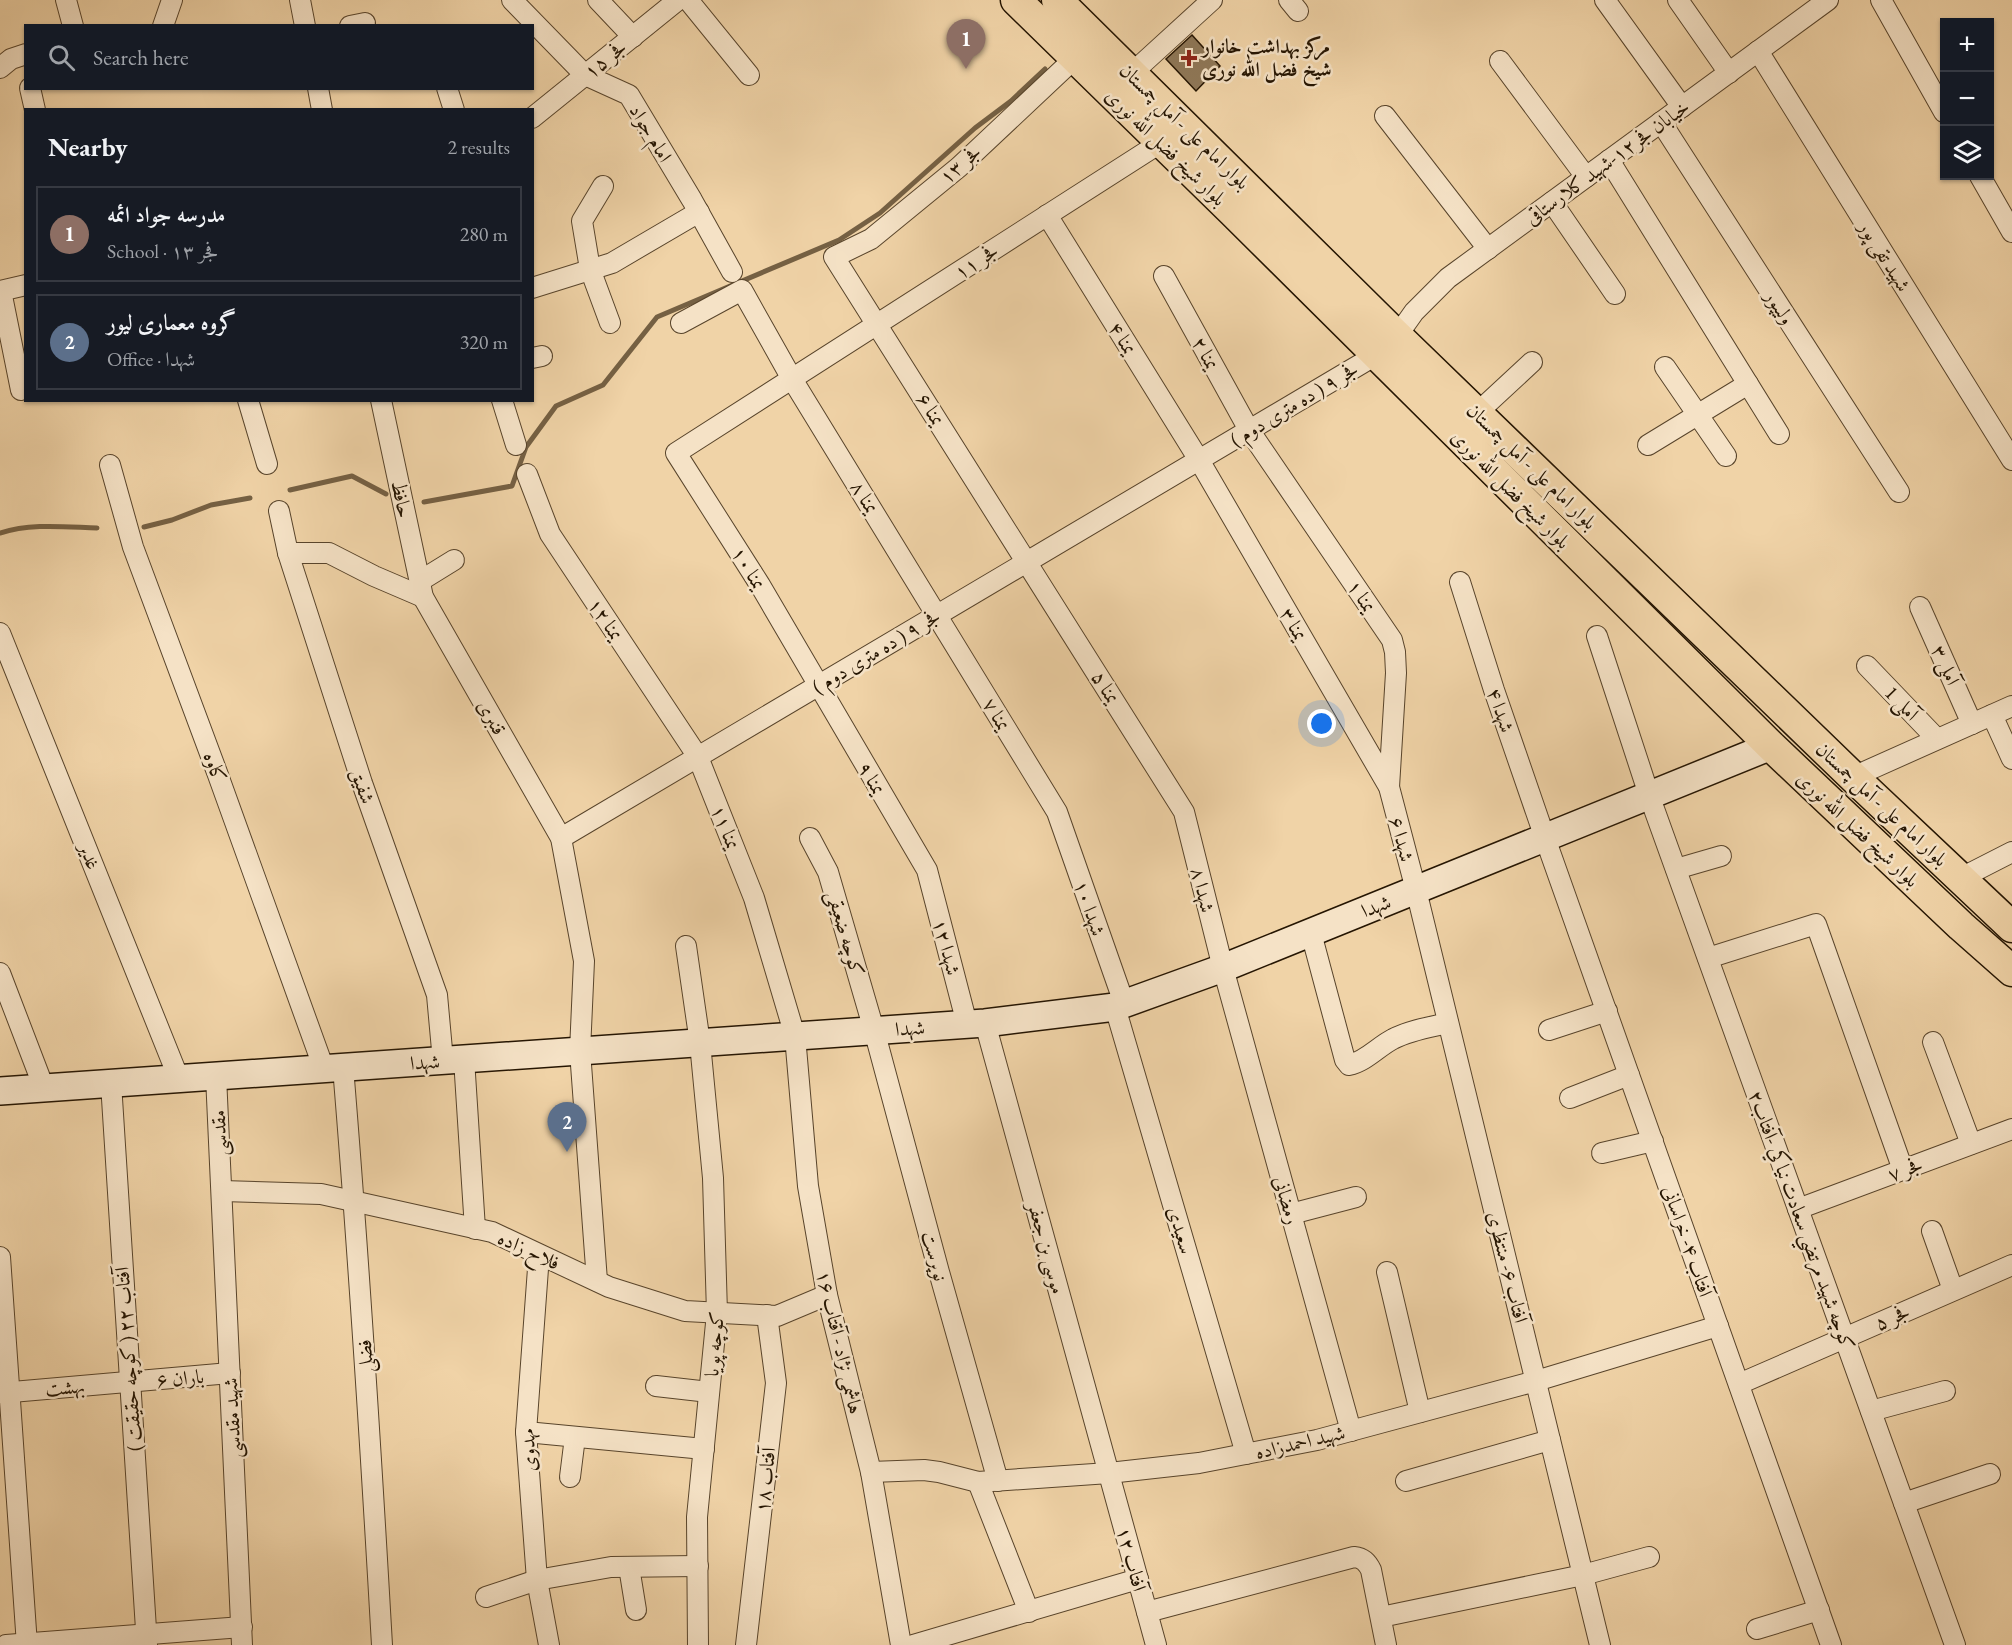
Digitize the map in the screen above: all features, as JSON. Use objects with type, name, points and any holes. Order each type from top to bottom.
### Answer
[{"type":"main road","name":"بلوار شیخ فضل الله نوری","points":[[1016,0],[1160,142],[1242,202],[1387,346],[1424,403],[1771,746],[1961,926],[2010,962]]},
{"type":"main road","name":"بلوار امام علی - آمل چمستان","points":[[1057,0],[1131,74],[1242,202]]},
{"type":"main road","name":"بلوار امام علی - آمل چمستان","points":[[1387,346],[1477,413],[1853,777],[2012,927]]},
{"type":"main road","points":[[1424,403],[1450,410],[1496,454],[1504,447],[1502,438]]},
{"type":"main road","points":[[1514,492],[1511,475],[1516,469],[1526,471],[1558,505],[1579,512]]},
{"type":"main road","name":"شهدا","points":[[0,1091],[976,1023],[1120,1005],[1311,933],[1771,746]]},
{"type":"main road","points":[[1961,926],[1975,924],[1980,919],[1984,914],[1985,901]]},
{"type":"street","points":[[66,0],[72,24]]},
{"type":"street","points":[[165,24],[172,0]]},
{"type":"street","points":[[300,0],[303,24]]},
{"type":"street","name":"امام جواد","points":[[512,0],[585,75],[629,96],[699,212],[732,272]]},
{"type":"street","points":[[598,0],[633,37]]},
{"type":"street","name":"فجر ۱۵","points":[[534,116],[678,0]]},
{"type":"street","points":[[688,0],[749,75]]},
{"type":"street","points":[[1131,74],[1212,0]]},
{"type":"street","points":[[1605,0],[1682,107]]},
{"type":"street","points":[[1678,0],[1728,73]]},
{"type":"street","name":"خيابان فجر۱۲-شهيد كلارستاقی","points":[[1387,346],[1429,295],[1448,278],[1828,0]]},
{"type":"street","points":[[1881,0],[1940,105]]},
{"type":"street","name":"شهید تقی پور","points":[[1758,51],[2012,460]]},
{"type":"street","name":"فجر ۱۳","points":[[834,257],[871,239],[959,167],[1075,58]]},
{"type":"street","points":[[0,68],[11,59],[24,59]]},
{"type":"street","points":[[1500,61],[1586,177]]},
{"type":"street","points":[[30,90],[35,108]]},
{"type":"street","points":[[318,90],[322,108]]},
{"type":"street","points":[[448,90],[453,108]]},
{"type":"street","points":[[1385,116],[1488,249]]},
{"type":"street","name":"ولیپور","points":[[1662,122],[1899,492]]},
{"type":"street","name":"فجر ۱۱","points":[[676,453],[1160,142]]},
{"type":"street","points":[[1609,160],[1779,434]]},
{"type":"street","points":[[1982,180],[2012,232]]},
{"type":"street","points":[[603,186],[582,221],[590,269],[610,323]]},
{"type":"street","points":[[1552,202],[1616,294]]},
{"type":"street","points":[[534,287],[612,262],[699,212]]},
{"type":"street","name":"یمنا ۴","points":[[1047,215],[1198,460]]},
{"type":"street","name":"یمنا ۶","points":[[834,257],[1027,561]]},
{"type":"street","name":"یمنا ۲","points":[[1164,276],[1249,430]]},
{"type":"street","points":[[21,390],[0,291],[24,285]]},
{"type":"street","points":[[681,323],[742,290],[792,379]]},
{"type":"street","name":"فجر ۹ ( ده متری دوم )","points":[[561,838],[1387,346]]},
{"type":"street","points":[[1477,413],[1532,362]]},
{"type":"street","points":[[1665,367],[1726,456]]},
{"type":"street","name":"یمنا ۸","points":[[792,379],[938,615]]},
{"type":"street","points":[[1648,445],[1748,384]]},
{"type":"street","points":[[249,402],[267,464]]},
{"type":"street","name":"حافظ","points":[[386,402],[421,589]]},
{"type":"street","points":[[503,402],[516,445]]},
{"type":"street","name":"یمنا ۱","points":[[1249,430],[1392,640],[1396,673],[1389,787]]},
{"type":"street","name":"یمنا ۱۰","points":[[676,453],[760,585],[818,686]]},
{"type":"street","name":"یمنا ۳","points":[[1198,460],[1389,787]]},
{"type":"street","name":"کاوه","points":[[110,465],[133,547],[218,775],[333,1068]]},
{"type":"street","name":"یمنا ۱۲","points":[[527,474],[550,534],[698,757]]},
{"type":"street","name":"شفیق","points":[[279,511],[288,553],[362,783],[437,996],[453,1060],[475,1229]]},
{"type":"street","points":[[288,553],[329,553],[374,576],[421,589],[454,560]]},
{"type":"street","name":"یمنا ۵","points":[[1027,561],[1184,812]]},
{"type":"street","name":"شهدا ۴","points":[[1460,582],[1545,838]]},
{"type":"street","name":"قنبری","points":[[421,589],[561,838]]},
{"type":"street","name":"آملی ۳","points":[[1920,606],[1972,724]]},
{"type":"street","name":"یمنا ۷","points":[[938,615],[1057,812]]},
{"type":"street","name":"غدیر","points":[[0,633],[179,1079]]},
{"type":"street","name":"كوچه شهيد مرتضي سعادت نياكي -آفتاب۲","points":[[1597,636],[1649,795],[1955,1645]]},
{"type":"street","name":"آملی 1","points":[[1867,666],[1937,740]]},
{"type":"street","name":"یمنا ۹","points":[[818,686],[927,870]]},
{"type":"street","points":[[1853,777],[2012,706]]},
{"type":"street","points":[[1992,715],[2012,759]]},
{"type":"street","name":"یمنا ۱۱","points":[[698,757],[754,898],[795,1036]]},
{"type":"street","name":"شهدا ۶","points":[[1389,787],[1416,890]]},
{"type":"street","name":"شهدا ۱۰","points":[[1057,812],[1120,1005]]},
{"type":"street","name":"شهدا ۸","points":[[1184,812],[1223,968]]},
{"type":"street","points":[[561,838],[584,961],[580,1051],[597,1281]]},
{"type":"street","name":"کوچه ضعیقی","points":[[810,838],[828,872],[874,1030]]},
{"type":"street","name":"آفتاب ۴- خراسانی","points":[[1545,838],[1831,1645]]},
{"type":"street","points":[[1961,878],[2012,852]]},
{"type":"street","points":[[1676,869],[1721,856]]},
{"type":"street","name":"شهدا ۱۲","points":[[927,870],[976,1023]]},
{"type":"street","name":"آفتاب ۶- منتظری","points":[[1416,890],[1600,1645]]},
{"type":"street","points":[[1708,958],[1816,924],[1903,1170]]},
{"type":"street","points":[[1311,933],[1345,1060],[1349,1065],[1355,1064],[1381,1045],[1397,1037],[1448,1023]]},
{"type":"street","name":"کوچه پویا","points":[[686,946],[700,1043],[713,1178],[717,1313],[697,1517],[698,1645]]},
{"type":"street","name":"رمضانی","points":[[1223,968],[1351,1431]]},
{"type":"street","points":[[0,973],[44,1088]]},
{"type":"street","name":"سعیدی","points":[[1120,1005],[1246,1454]]},
{"type":"street","points":[[1549,1030],[1607,1011]]},
{"type":"street","name":"موسی بن جعفر","points":[[976,1023],[1109,1473]]},
{"type":"street","name":"نوپرست","points":[[874,1030],[998,1481]]},
{"type":"street","name":"هاشمی نژاد - آقتاب ۱۶","points":[[795,1036],[808,1186],[827,1295],[871,1472],[901,1645]]},
{"type":"street","points":[[1933,1041],[1971,1144]]},
{"type":"street","name":"فضلی","points":[[333,1068],[354,1201],[382,1645]]},
{"type":"street","points":[[1570,1098],[1629,1075]]},
{"type":"street","name":"مقدسی","points":[[216,1076],[222,1191]]},
{"type":"street","name":"آفتاب ۲۲ ( کوچه حقیقت )","points":[[111,1083],[146,1639]]},
{"type":"street","name":"فجر ۷","points":[[1798,1209],[2012,1129]]},
{"type":"street","points":[[1602,1153],[1653,1141]]},
{"type":"street","name":"فلاح زاده","points":[[222,1191],[321,1194],[492,1232],[597,1281],[685,1311],[777,1316],[827,1295]]},
{"type":"street","name":"شهید مقدسی","points":[[222,1191],[242,1636]]},
{"type":"street","points":[[1291,1214],[1356,1197]]},
{"type":"street","points":[[1932,1232],[1953,1290]]},
{"type":"street","name":"مهدوی","points":[[539,1255],[526,1432],[537,1580],[549,1645]]},
{"type":"street","points":[[0,1257],[5,1393],[26,1644]]},
{"type":"street","name":"فجر ۵","points":[[1739,1384],[2012,1265]]},
{"type":"street","points":[[1387,1272],[1420,1412]]},
{"type":"street","name":"آفتاب ۱۸","points":[[746,1645],[776,1383],[767,1315]]},
{"type":"street","name":"شهید احمدزاده","points":[[871,1472],[924,1470],[978,1482],[1109,1473],[1199,1463],[1317,1440],[1536,1381],[1718,1326]]},
{"type":"street","name":"باران ۶","points":[[130,1382],[230,1373]]},
{"type":"street","name":"بهشت","points":[[5,1393],[130,1382]]},
{"type":"street","points":[[656,1386],[710,1392]]},
{"type":"street","points":[[1871,1411],[1946,1391]]},
{"type":"street","points":[[526,1432],[704,1449]]},
{"type":"street","points":[[570,1477],[574,1437]]},
{"type":"street","points":[[1406,1481],[1550,1440]]},
{"type":"street","name":"آفتاب ۱۲","points":[[1109,1473],[1156,1645]]},
{"type":"street","points":[[1904,1503],[1990,1474]]},
{"type":"street","points":[[978,1482],[1029,1612]]},
{"type":"street","points":[[1147,1612],[1354,1557],[1365,1561],[1371,1570],[1386,1645]]},
{"type":"street","points":[[1381,1617],[1583,1575],[1649,1557]]},
{"type":"street","points":[[486,1597],[537,1580],[610,1567],[698,1566]]},
{"type":"street","points":[[629,1567],[636,1610]]},
{"type":"street","points":[[913,1645],[1138,1579]]},
{"type":"street","points":[[1757,1629],[1819,1610]]},
{"type":"street","points":[[6,1645],[242,1636]]},
{"type":"building","name":"مرکز بهداشت خانوار شیخ فضل الله نوری","points":[[1192,35],[1220,66],[1196,91],[1166,59]]},
{"type":"waterway","points":[[424,502],[512,486],[526,447],[556,406],[603,385],[657,317],[839,240],[880,213],[1045,69]]},
{"type":"waterway","points":[[290,490],[352,476],[386,494]]},
{"type":"waterway","points":[[144,527],[172,520],[211,505],[250,498]]},
{"type":"waterway","points":[[0,533],[36,527],[97,528]]},
{"type":"place","name":"مرکز بهداشت خانوار شیخ فضل الله نوری","points":[[1189,58]]},
{"type":"place","name":"مدرسه جواد ائمه","points":[[966,69]]},
{"type":"place","name":"گروه معماری لیور","points":[[567,1152]]}]
